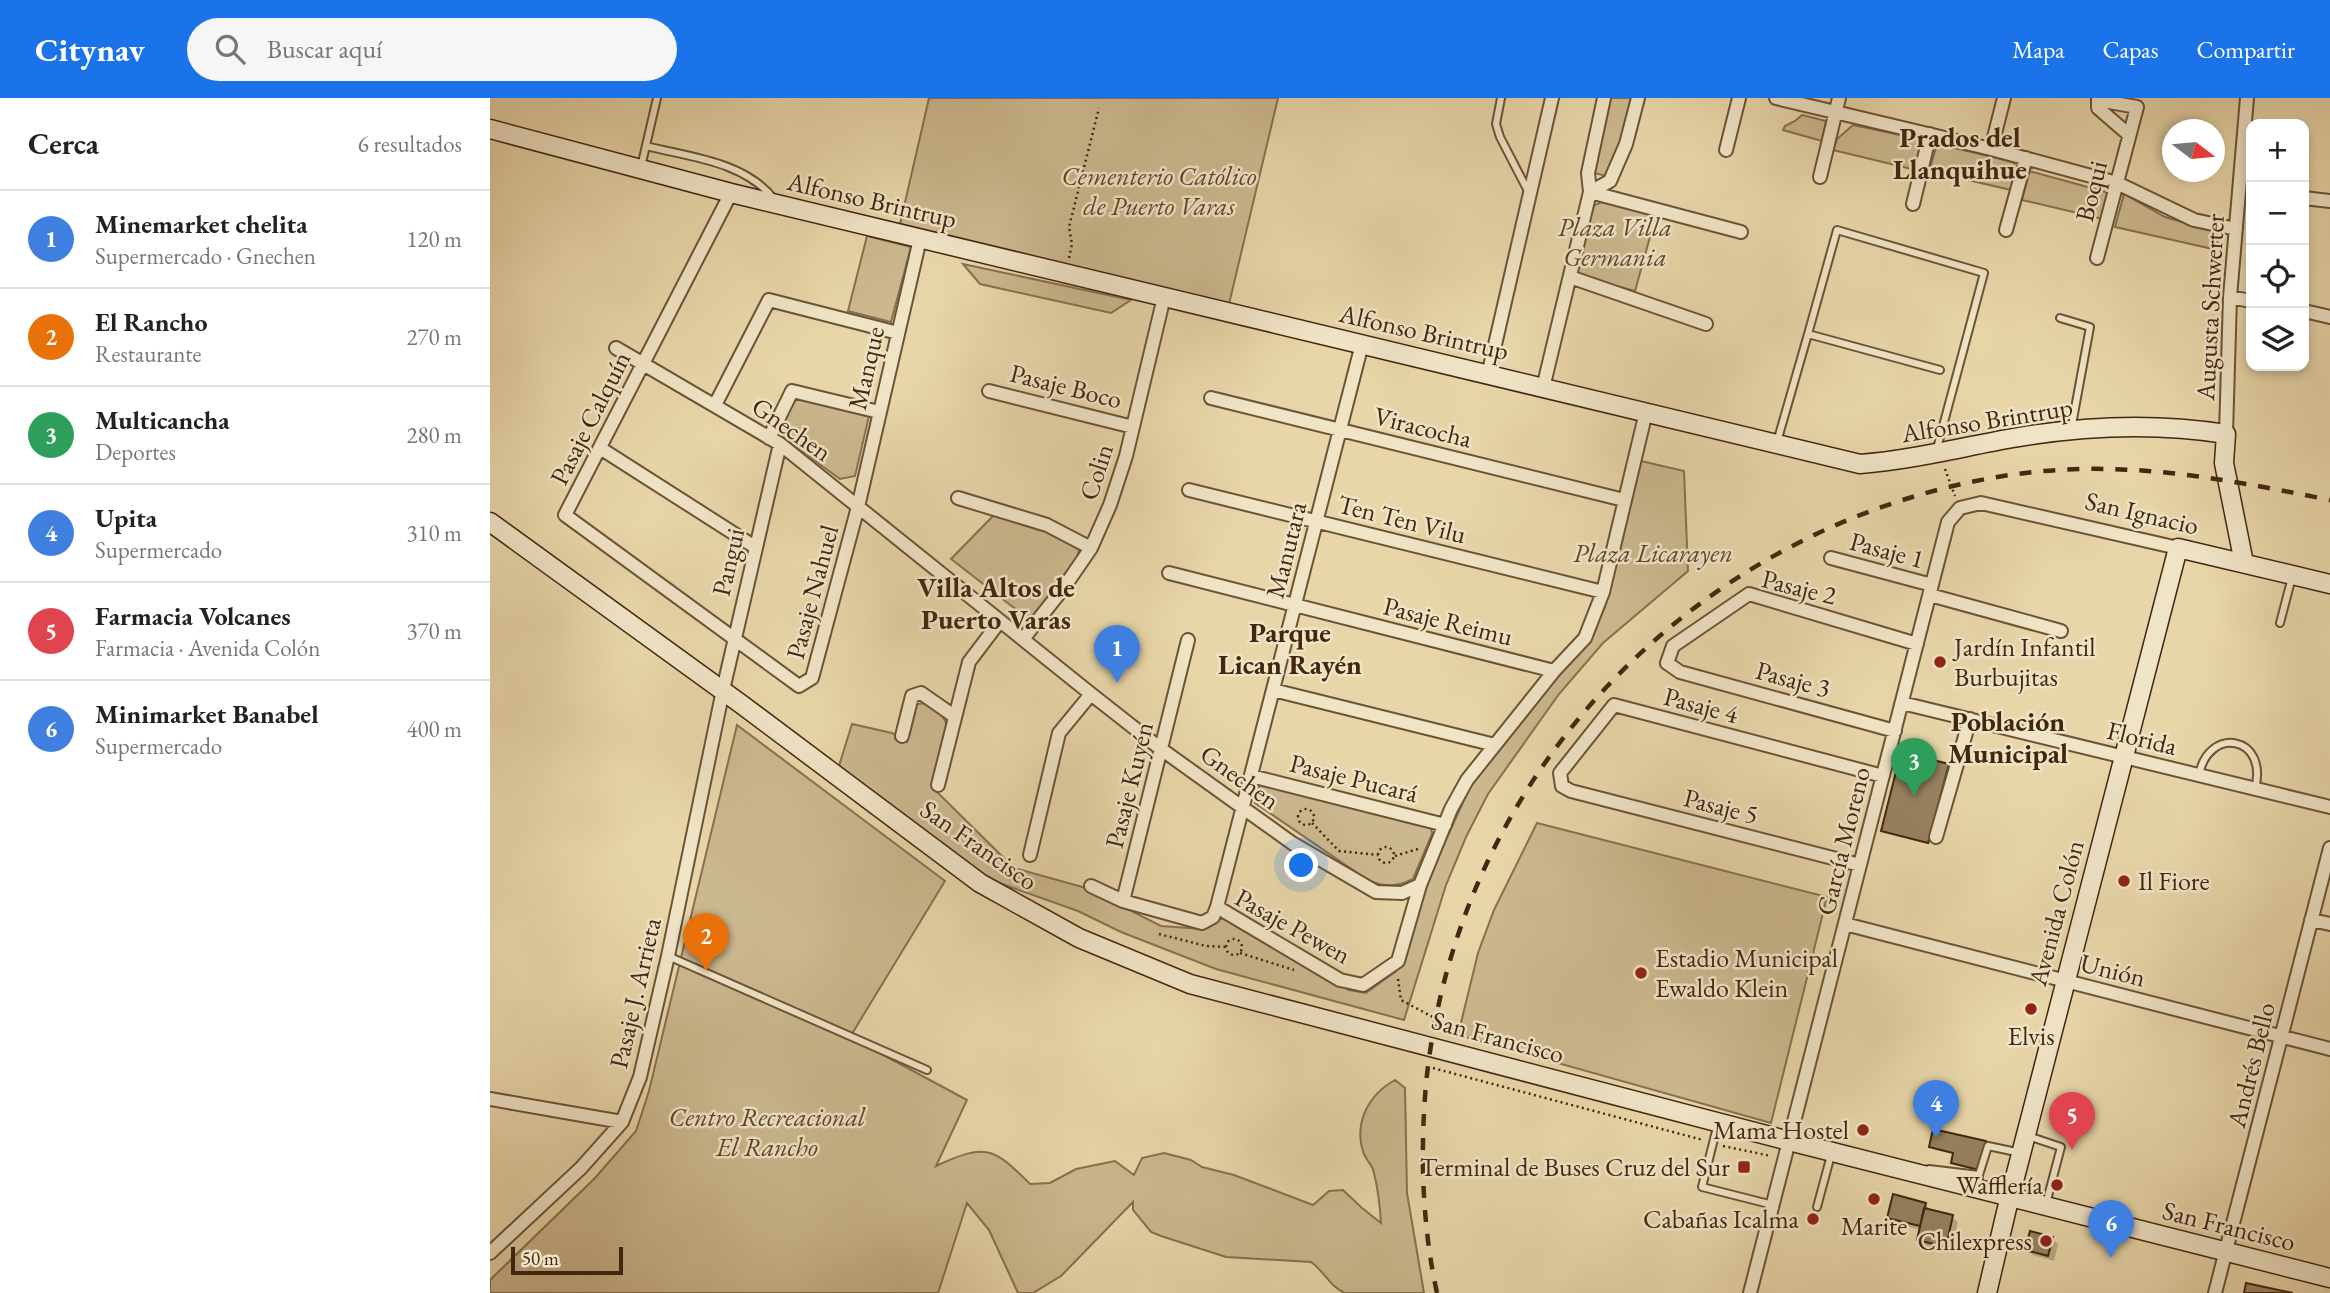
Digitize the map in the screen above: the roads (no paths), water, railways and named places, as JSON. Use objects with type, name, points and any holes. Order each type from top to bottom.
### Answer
[{"type":"street","points":[[1488,375],[1552,98]]},
{"type":"street","points":[[1543,388],[1590,192],[1588,173],[1604,98]]},
{"type":"street","points":[[1590,192],[1609,181],[1626,144],[1638,98]]},
{"type":"street","points":[[1726,150],[1739,98]]},
{"type":"street","points":[[1776,98],[1991,149],[2117,183],[2194,220],[2236,229]]},
{"type":"street","points":[[1820,177],[1839,98]]},
{"type":"street","points":[[1991,149],[2003,98]]},
{"type":"street","name":"Augusta Schwerter","points":[[2246,182],[2247,98]]},
{"type":"street","name":"Alfonso Brintrup","points":[[490,129],[778,205],[1860,464],[1898,461],[2015,437],[2071,430],[2151,427],[2226,434]]},
{"type":"street","points":[[1913,204],[1930,134]]},
{"type":"street","name":"Boqui","points":[[2097,258],[2128,134]]},
{"type":"street","points":[[2007,230],[2026,158]]},
{"type":"street","points":[[1590,192],[1741,232]]},
{"type":"street","name":"Augusta Schwerter","points":[[2226,434],[2230,296],[2236,229],[2246,192]]},
{"type":"street","name":"Pasaje Calquín","points":[[731,193],[565,515],[734,638]]},
{"type":"street","points":[[2309,199],[2330,201]]},
{"type":"street","name":"Manque","points":[[858,507],[920,239]]},
{"type":"street","points":[[1570,277],[1706,324]]},
{"type":"street","points":[[2230,296],[2246,300]]},
{"type":"street","name":"Colin","points":[[1023,639],[1091,548],[1118,483],[1164,297]]},
{"type":"street","points":[[715,405],[769,300],[898,332]]},
{"type":"street","points":[[2309,312],[2330,317]]},
{"type":"street","name":"Manutara","points":[[1217,907],[1362,345]]},
{"type":"street","name":"Gnechen","points":[[616,348],[775,441],[1091,694],[1292,844],[1367,889],[1393,894],[1420,885]]},
{"type":"street","name":"Pangui","points":[[723,690],[775,441],[792,391],[879,412]]},
{"type":"street","name":"Pasaje Boco","points":[[989,391],[1133,426]]},
{"type":"street","name":"Viracocha","points":[[1211,398],[1624,500]]},
{"type":"street","points":[[1420,885],[1466,780],[1554,671],[1585,638],[1603,592],[1646,412]]},
{"type":"street","points":[[2226,434],[2224,463],[2244,563]]},
{"type":"street","points":[[600,448],[755,547]]},
{"type":"street","name":"Ten Ten Vilu","points":[[1189,490],[1603,592]]},
{"type":"street","points":[[958,498],[1047,524],[1091,548]]},
{"type":"street","name":"San Ignacio","points":[[1960,509],[1981,503],[2330,584]]},
{"type":"street","name":"Pasaje Nahuel","points":[[734,638],[799,685],[812,678],[858,507]]},
{"type":"street","name":"García Moreno","points":[[1750,1293],[1948,522],[1960,509]]},
{"type":"street","name":"San Francisco","points":[[490,522],[723,690],[980,883],[1079,938],[1190,984],[1718,1123],[1787,1149],[1832,1152],[1914,1173],[1979,1182],[2010,1198],[2330,1278]]},
{"type":"street","name":"Avenida Colón","points":[[1987,1293],[2178,548]]},
{"type":"street","name":"Pasaje 1","points":[[1831,558],[2061,631]]},
{"type":"street","name":"Pasaje Reimu","points":[[1169,573],[1554,671]]},
{"type":"street","name":"Pasaje 2","points":[[1680,672],[1667,663],[1673,646],[1749,594],[1917,644]]},
{"type":"street","points":[[938,785],[969,662],[1000,621]]},
{"type":"street","name":"Pasaje Kuyén","points":[[1123,901],[1188,640]]},
{"type":"street","name":"Pasaje 3","points":[[1680,672],[1895,730]]},
{"type":"street","name":"Pasaje J. Arrieta","points":[[490,1253],[581,1168],[622,1122],[640,1077],[723,690]]},
{"type":"street","points":[[1273,690],[1495,745]]},
{"type":"street","points":[[902,736],[912,696],[922,693],[954,716]]},
{"type":"street","points":[[1030,855],[1059,733],[1091,694]]},
{"type":"street","name":"Florida","points":[[1902,703],[2330,807]]},
{"type":"street","name":"Pasaje 4","points":[[1571,791],[1562,786],[1560,773],[1614,705],[1883,776]]},
{"type":"street","points":[[1936,837],[1970,719]]},
{"type":"street","name":"Pasaje Pucará","points":[[1251,776],[1445,825]]},
{"type":"street","name":"Pasaje 5","points":[[1571,791],[1860,865]]},
{"type":"street","name":"Andrés Bello","points":[[2215,1293],[2330,848]]},
{"type":"street","name":"Pasaje Pewen","points":[[1091,886],[1123,901],[1202,923],[1213,917],[1217,907],[1340,981],[1363,985],[1398,961],[1420,885]]},
{"type":"street","points":[[2311,920],[2330,924]]},
{"type":"street","name":"Unión","points":[[1845,924],[2330,1049]]},
{"type":"street","points":[[490,1099],[622,1122]]},
{"type":"lane","points":[[640,169],[657,98]]},
{"type":"lane","points":[[1501,98],[1496,124],[1530,194]]},
{"type":"lane","points":[[646,146],[738,171],[759,184],[778,205]]},
{"type":"lane","points":[[1777,444],[1837,230],[1984,273],[1937,453]]},
{"type":"lane","points":[[2060,318],[2090,327],[2071,430]]},
{"type":"lane","points":[[1808,334],[1940,370]]},
{"type":"lane","points":[[2280,623],[2292,575]]},
{"type":"lane","points":[[2199,775],[2209,752],[2223,744],[2237,742],[2247,747],[2256,762],[2255,789]]},
{"type":"lane","points":[[668,956],[927,1070]]},
{"type":"lane","points":[[1718,1123],[1702,1186],[1773,1205]]},
{"type":"lane","points":[[2026,1135],[2061,1147],[2045,1207]]},
{"type":"lane","points":[[1979,1182],[1988,1146],[2021,1153]]},
{"type":"lane","points":[[1817,1207],[1832,1152]]},
{"type":"railway","points":[[1437,1293],[1425,1215],[1423,1136],[1426,1084],[1446,973],[1484,869],[1538,774],[1605,688],[1685,615],[1777,554],[1877,509],[1986,479],[2031,472],[2117,469],[2243,483],[2330,500]]},
{"type":"place","name":"Jardín Infantil Burbujitas","points":[[1940,662]]},
{"type":"place","name":"Minemarket chelita","points":[[1117,683]]},
{"type":"place","name":"Multicancha","points":[[1914,796]]},
{"type":"place","name":"Il Fiore","points":[[2124,881]]},
{"type":"place","name":"El Rancho","points":[[706,971]]},
{"type":"place","name":"Estadio Municipal Ewaldo Klein","points":[[1641,973]]},
{"type":"place","name":"Elvis","points":[[2031,1009]]},
{"type":"place","name":"Mama Hostel","points":[[1863,1130]]},
{"type":"place","name":"Upita","points":[[1936,1138]]},
{"type":"place","name":"Farmacia Volcanes","points":[[2072,1150]]},
{"type":"place","name":"Terminal de Buses Cruz del Sur","points":[[1744,1167]]},
{"type":"place","name":"Wafflería","points":[[2057,1185]]},
{"type":"place","name":"Marite","points":[[1874,1199]]},
{"type":"place","name":"Cabañas Icalma","points":[[1813,1219]]},
{"type":"place","name":"Chilexpress","points":[[2046,1241]]},
{"type":"place","name":"Minimarket Banabel","points":[[2111,1258]]},
{"type":"district","name":"Prados del Llanquihue","points":[[1960,153]]},
{"type":"district","name":"Villa Altos de Puerto Varas","points":[[996,603]]},
{"type":"district","name":"Parque Lican Rayén","points":[[1290,648]]},
{"type":"district","name":"Población Municipal","points":[[2008,737]]},
{"type":"park label","name":"Cementerio Católico de Puerto Varas","points":[[1159,191]]},
{"type":"park label","name":"Plaza Villa Germania","points":[[1615,242]]},
{"type":"park label","name":"Plaza Licarayen","points":[[1653,553]]},
{"type":"park label","name":"Centro Recreacional El Rancho","points":[[767,1132]]}]
